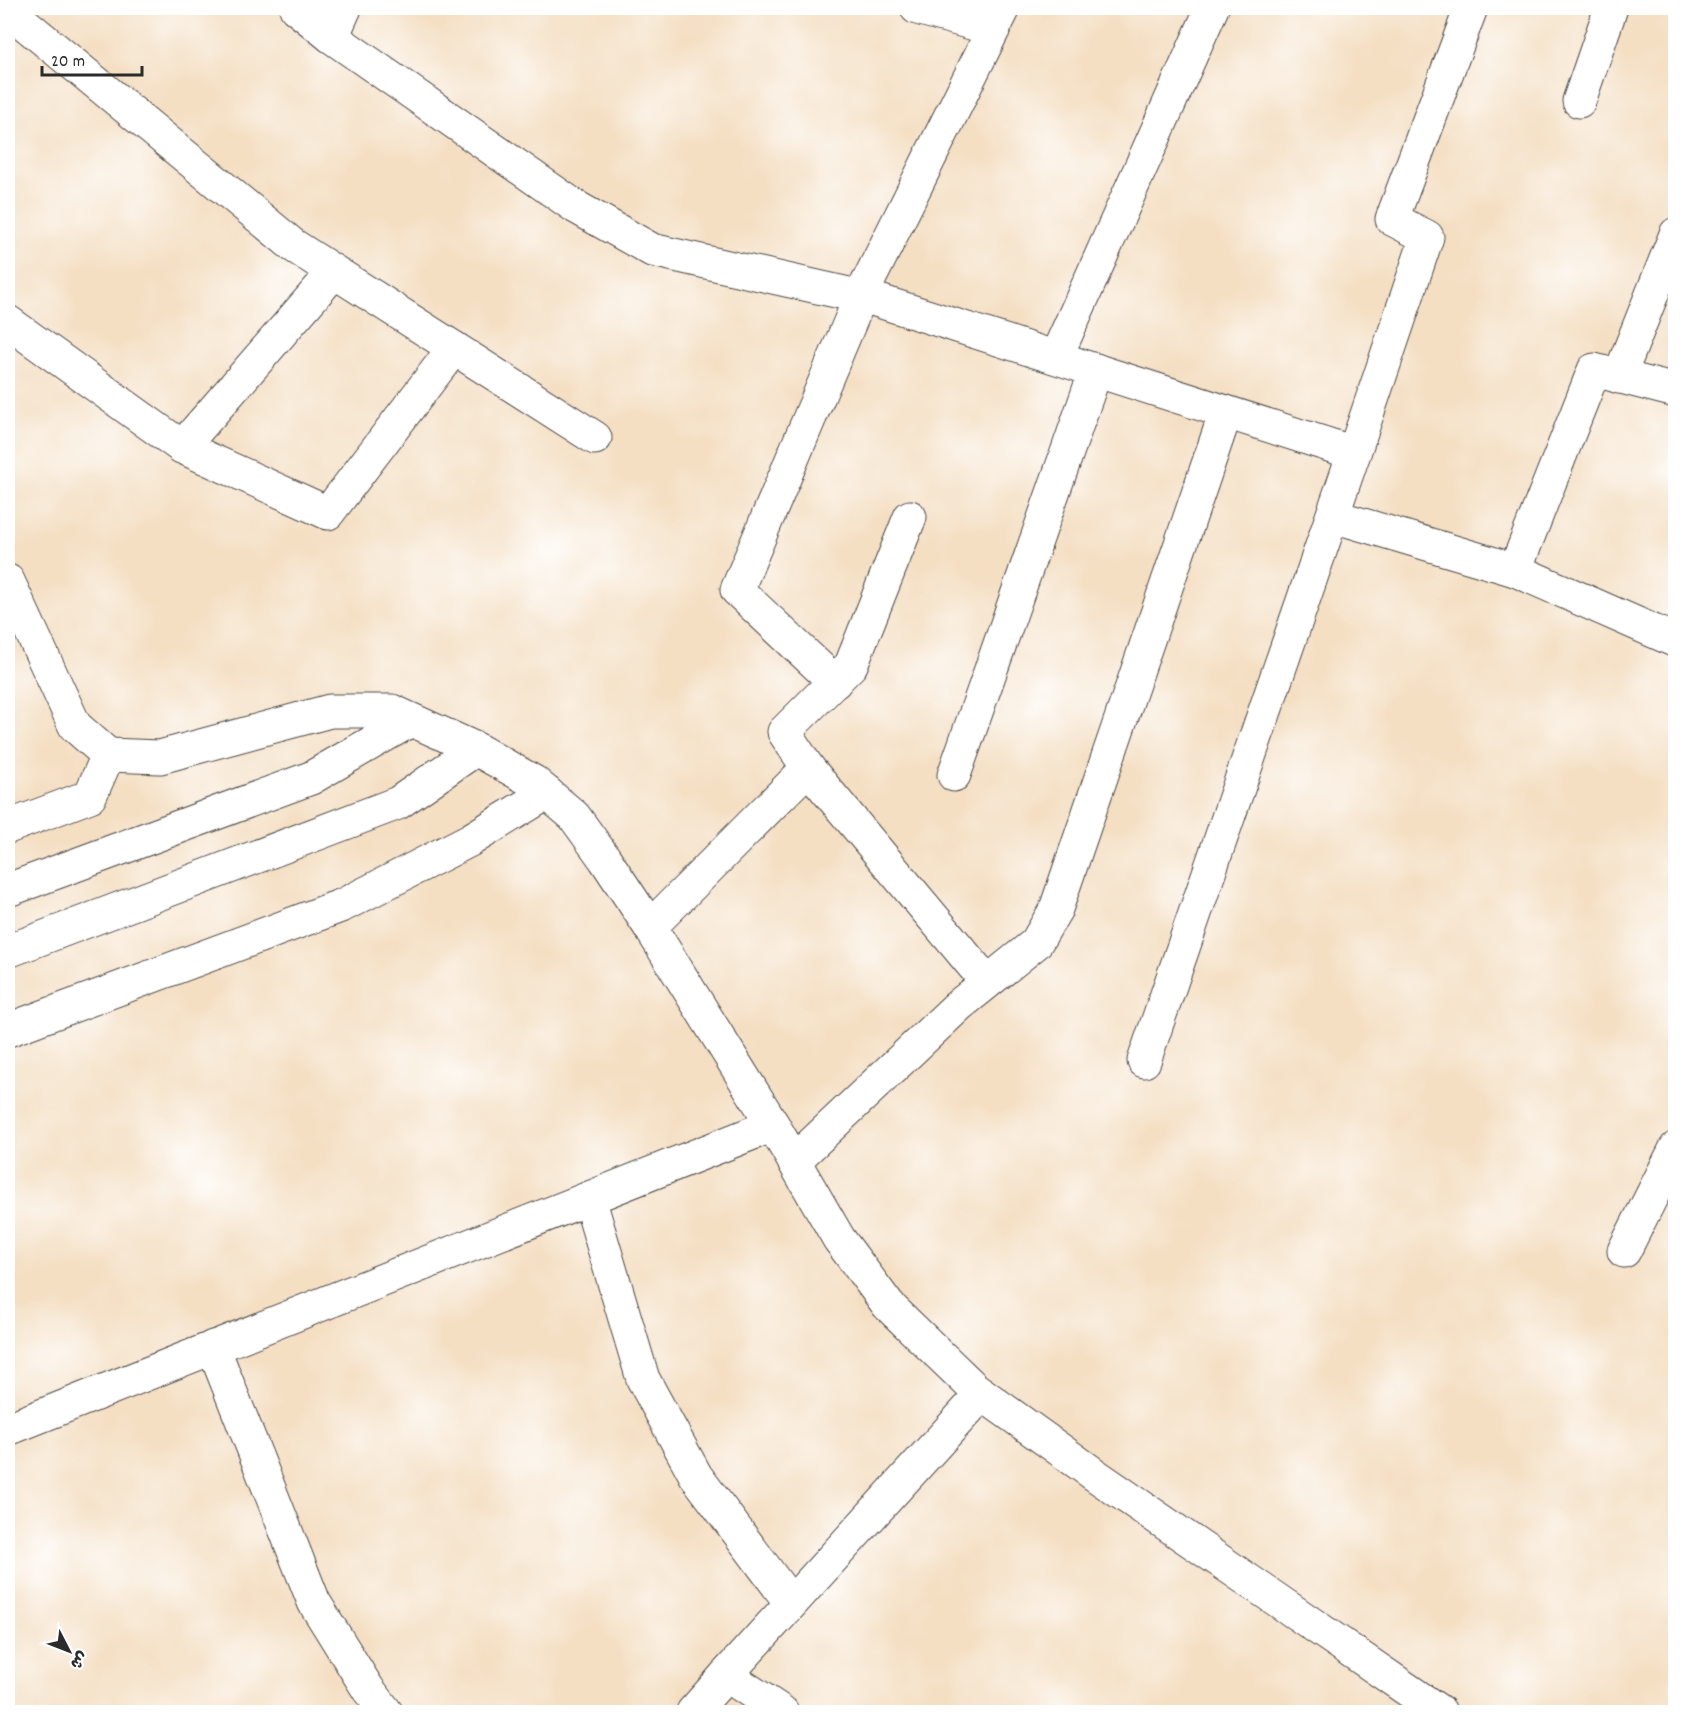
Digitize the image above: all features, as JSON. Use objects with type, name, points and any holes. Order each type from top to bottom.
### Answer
[{"type":"street","points":[[296,8],[332,37],[576,207],[652,250],[861,296],[1354,453]]},
{"type":"street","points":[[332,37],[345,8]]},
{"type":"street","points":[[835,682],[737,590],[861,296],[998,18],[917,8]]},
{"type":"street","points":[[1056,357],[1212,8]]},
{"type":"street","points":[[1144,1061],[1427,237],[1392,219],[1471,8]]},
{"type":"street","points":[[1579,101],[1611,8]]},
{"type":"street","points":[[8,10],[294,246],[595,438]]},
{"type":"street","points":[[1619,377],[1676,234]]},
{"type":"street","points":[[182,447],[334,272]]},
{"type":"street","points":[[8,322],[182,447],[328,513],[454,348]]},
{"type":"street","points":[[954,775],[1096,370]]},
{"type":"street","points":[[1515,570],[1593,370],[1676,391]]},
{"type":"street","points":[[795,1160],[958,1006],[1036,943],[1056,909],[1226,412]]},
{"type":"street","points":[[1333,516],[1515,570],[1676,641]]},
{"type":"street","points":[[910,517],[851,665],[784,732],[808,768],[987,982]]},
{"type":"street","points":[[8,581],[75,726],[108,755],[160,756],[330,711],[392,711],[476,749],[534,782],[574,816],[650,927],[795,1160],[839,1239],[888,1305],[975,1389],[1098,1477],[1440,1713]]},
{"type":"street","points":[[8,890],[311,778],[411,720]]},
{"type":"street","points":[[8,951],[398,803],[476,749]]},
{"type":"street","points":[[8,826],[90,796],[108,755]]},
{"type":"street","points":[[650,927],[808,768]]},
{"type":"street","points":[[8,1029],[343,905],[471,840],[547,793]]},
{"type":"street","points":[[8,1429],[773,1125]]},
{"type":"street","points":[[1624,1251],[1676,1148]]},
{"type":"street","points":[[589,1198],[643,1379],[696,1476],[791,1603]]},
{"type":"street","points":[[213,1347],[314,1602],[368,1689],[386,1713]]},
{"type":"street","points":[[693,1713],[982,1394]]},
{"type":"street","points":[[726,1675],[782,1713]]}]
